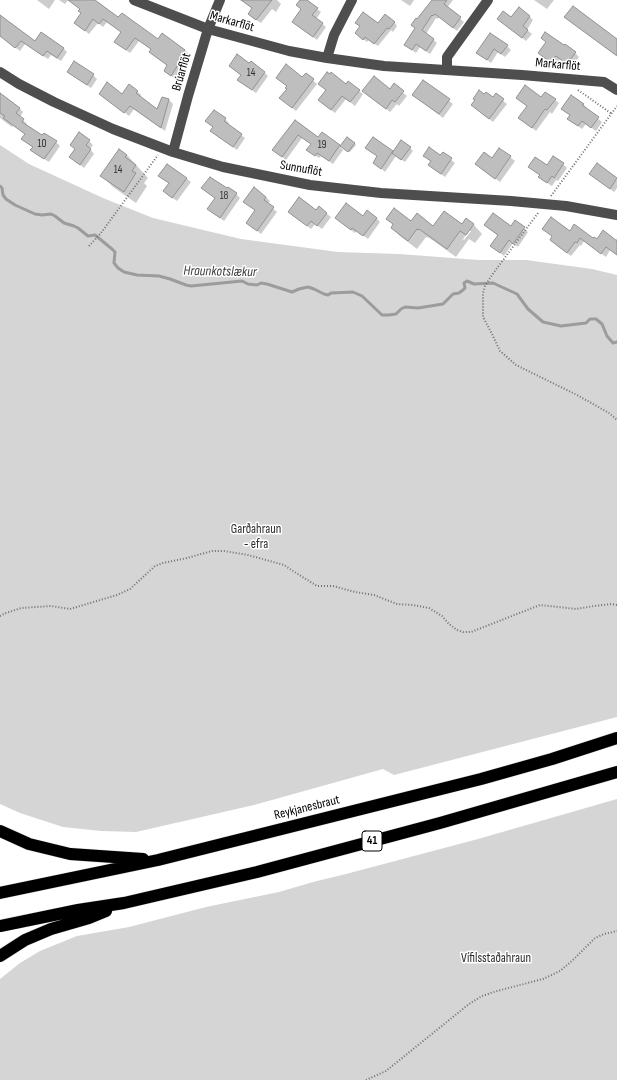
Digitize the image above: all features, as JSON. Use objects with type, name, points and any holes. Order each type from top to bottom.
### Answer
[{"type":"highway","name":"Reykjanesbraut","points":[[0,893],[158,860],[481,779],[552,759],[617,738]]},
{"type":"highway","name":"41","points":[[0,926],[78,910],[124,904],[257,872],[447,821],[617,772]]},
{"type":"highway","points":[[0,831],[29,844],[70,854],[158,860]]},
{"type":"highway","points":[[0,956],[25,940],[124,904]]},
{"type":"street","name":"Markarflöt","points":[[134,0],[208,29],[289,51],[384,66],[604,82],[617,90]]},
{"type":"street","name":"Brúarflöt","points":[[173,152],[208,29],[220,0]]},
{"type":"street","points":[[327,58],[334,34],[352,0]]},
{"type":"street","points":[[447,70],[448,58],[452,50],[488,0]]},
{"type":"street","name":"Sunnuflöt","points":[[0,72],[18,84],[113,129],[173,152],[223,167],[310,185],[381,193],[566,206],[617,216]]},
{"type":"path","points":[[560,78],[612,114]]},
{"type":"path","points":[[617,106],[492,275],[485,286],[483,293],[483,317],[500,351],[516,365],[577,395],[609,413],[617,420]]},
{"type":"path","points":[[89,246],[101,233],[157,156],[161,147]]},
{"type":"path","points":[[0,616],[21,608],[51,606],[70,609],[118,595],[130,589],[155,566],[212,551],[224,551],[248,555],[284,564],[293,572],[317,586],[333,586],[374,595],[397,604],[429,608],[442,616],[457,630],[463,632],[471,632],[540,605],[576,609],[612,604],[617,605]]},
{"type":"path","points":[[366,1080],[386,1071],[469,1004],[482,996],[543,979],[560,971],[595,938],[617,931]]},
{"type":"green space","name":"Garðahraun - efra","points":[[0,145],[29,164],[103,198],[153,218],[241,239],[338,252],[399,254],[479,260],[526,260],[592,269],[617,275],[617,717],[394,775],[383,769],[254,805],[136,832],[101,831],[63,827],[20,813],[0,804]]},
{"type":"green space","name":"Vífilsstaðahraun","points":[[617,799],[617,1080],[0,1080],[0,979],[20,963],[40,951],[77,936],[129,927],[206,907],[279,892],[478,839]]},
{"type":"building","points":[[68,0],[95,0],[118,17],[122,13],[158,39],[162,33],[185,50],[178,60],[180,62],[171,76],[164,71],[167,65],[149,52],[151,49],[135,38],[126,50],[114,42],[121,32],[103,19],[99,24],[93,19],[85,31],[74,23],[81,13],[78,11],[80,9]]},
{"type":"building","points":[[241,0],[272,0],[256,20],[248,14],[252,8]]},
{"type":"building","points":[[300,0],[307,0],[318,8],[312,15],[323,23],[313,37],[292,22],[301,9],[296,5]]},
{"type":"building","points":[[432,0],[447,0],[444,4],[461,17],[453,28],[435,14],[433,16],[432,15],[422,30],[434,39],[426,51],[416,44],[412,50],[404,45],[415,28],[411,25]]},
{"type":"building","points":[[573,6],[617,39],[617,56],[564,17]]},
{"type":"building","points":[[519,7],[530,16],[523,26],[528,30],[522,38],[497,19],[503,11],[511,17]]},
{"type":"building","points":[[363,12],[378,23],[385,14],[395,22],[389,29],[387,28],[374,44],[365,37],[363,40],[355,33],[360,26],[355,23]]},
{"type":"building","points":[[0,15],[35,41],[41,32],[64,48],[57,58],[47,51],[43,56],[21,41],[15,48],[0,36]]},
{"type":"building","points":[[545,32],[576,52],[567,64],[556,56],[550,62],[538,53],[546,42],[541,38]]},
{"type":"building","points":[[490,33],[508,45],[501,54],[494,49],[487,60],[476,53]]},
{"type":"building","points":[[237,54],[249,63],[251,61],[265,72],[252,90],[237,80],[241,75],[229,66]]},
{"type":"building","points":[[74,61],[94,74],[87,85],[67,72]]},
{"type":"building","points":[[286,64],[302,77],[306,73],[314,79],[292,108],[279,98],[287,89],[285,88],[287,86],[276,78]]},
{"type":"building","points":[[327,72],[330,74],[331,72],[346,84],[348,81],[360,90],[350,102],[342,96],[331,110],[318,100],[326,90],[318,84]]},
{"type":"building","points":[[374,76],[390,89],[394,83],[404,91],[395,102],[392,100],[386,109],[362,91]]},
{"type":"building","points":[[423,80],[450,99],[439,114],[412,95]]},
{"type":"building","points":[[107,82],[122,94],[129,84],[138,91],[136,93],[157,109],[162,97],[169,99],[161,128],[130,106],[124,113],[99,94]]},
{"type":"building","points":[[525,85],[541,97],[545,92],[556,99],[547,110],[545,109],[532,128],[518,118],[527,106],[516,98]]},
{"type":"building","points":[[479,90],[484,94],[486,92],[493,97],[496,93],[504,99],[489,119],[471,105]]},
{"type":"building","points":[[0,93],[20,108],[16,113],[24,119],[22,122],[42,135],[44,133],[57,141],[44,159],[30,150],[33,147],[21,139],[25,134],[3,118],[5,116],[0,113]]},
{"type":"building","points":[[571,95],[599,117],[591,128],[582,121],[578,126],[567,119],[570,115],[561,109]]},
{"type":"building","points":[[214,110],[226,118],[224,121],[242,134],[233,147],[210,131],[213,127],[205,121]]},
{"type":"building","points":[[295,120],[318,137],[322,132],[340,145],[329,161],[317,153],[315,156],[306,150],[311,144],[298,135],[282,157],[272,150]]},
{"type":"building","points":[[79,132],[90,140],[86,145],[91,149],[80,165],[69,157],[75,149],[70,145]]},
{"type":"building","points":[[347,137],[355,143],[348,152],[340,146]]},
{"type":"building","points":[[373,137],[393,151],[381,169],[373,163],[377,156],[365,148]]},
{"type":"building","points":[[401,140],[411,147],[401,160],[392,153]]},
{"type":"building","points":[[429,147],[440,155],[443,152],[452,158],[441,174],[428,165],[431,161],[423,156]]},
{"type":"building","points":[[499,148],[511,156],[495,179],[475,164],[484,152],[492,158]]},
{"type":"building","points":[[119,149],[127,155],[125,157],[136,165],[132,171],[136,173],[124,192],[100,176]]},
{"type":"building","points":[[553,156],[564,163],[554,178],[552,176],[547,183],[538,177],[540,175],[528,167],[535,157],[547,165]]},
{"type":"building","points":[[597,163],[617,178],[610,189],[589,174]]},
{"type":"building","points":[[167,164],[187,178],[172,198],[163,191],[169,183],[158,176]]},
{"type":"building","points":[[210,177],[237,193],[220,218],[207,209],[215,198],[201,188]]},
{"type":"building","points":[[254,187],[266,197],[264,200],[274,207],[257,231],[246,223],[255,210],[243,202]]},
{"type":"building","points":[[299,197],[316,210],[319,206],[327,213],[317,226],[311,221],[307,226],[288,212]]},
{"type":"building","points":[[346,203],[363,216],[367,210],[377,218],[363,236],[352,228],[351,230],[335,218]]},
{"type":"building","points":[[394,208],[411,221],[417,213],[433,226],[444,211],[462,224],[466,218],[474,224],[466,235],[460,231],[447,249],[419,229],[417,229],[408,241],[391,228],[393,224],[386,219]]},
{"type":"building","points":[[493,213],[511,226],[515,220],[525,227],[513,244],[509,240],[500,253],[490,246],[498,235],[484,225]]},
{"type":"building","points":[[551,217],[570,231],[574,224],[593,238],[594,237],[597,239],[603,230],[617,241],[617,255],[606,247],[601,254],[580,238],[567,253],[550,240],[552,236],[542,229]]},
{"type":"waterway","name":"Hraunkotslækur","points":[[0,186],[6,199],[15,205],[35,214],[51,214],[64,223],[78,228],[88,236],[95,235],[115,252],[114,263],[124,272],[137,275],[159,276],[191,286],[242,281],[248,284],[267,284],[292,292],[308,287],[328,295],[331,293],[353,292],[362,296],[382,315],[396,314],[405,307],[418,308],[443,304],[453,294],[459,293],[463,290],[465,288],[464,283],[467,281],[474,284],[493,283],[517,294],[528,309],[543,322],[561,326],[586,323],[590,319],[596,319],[602,324],[607,336],[613,343],[617,342]]}]
